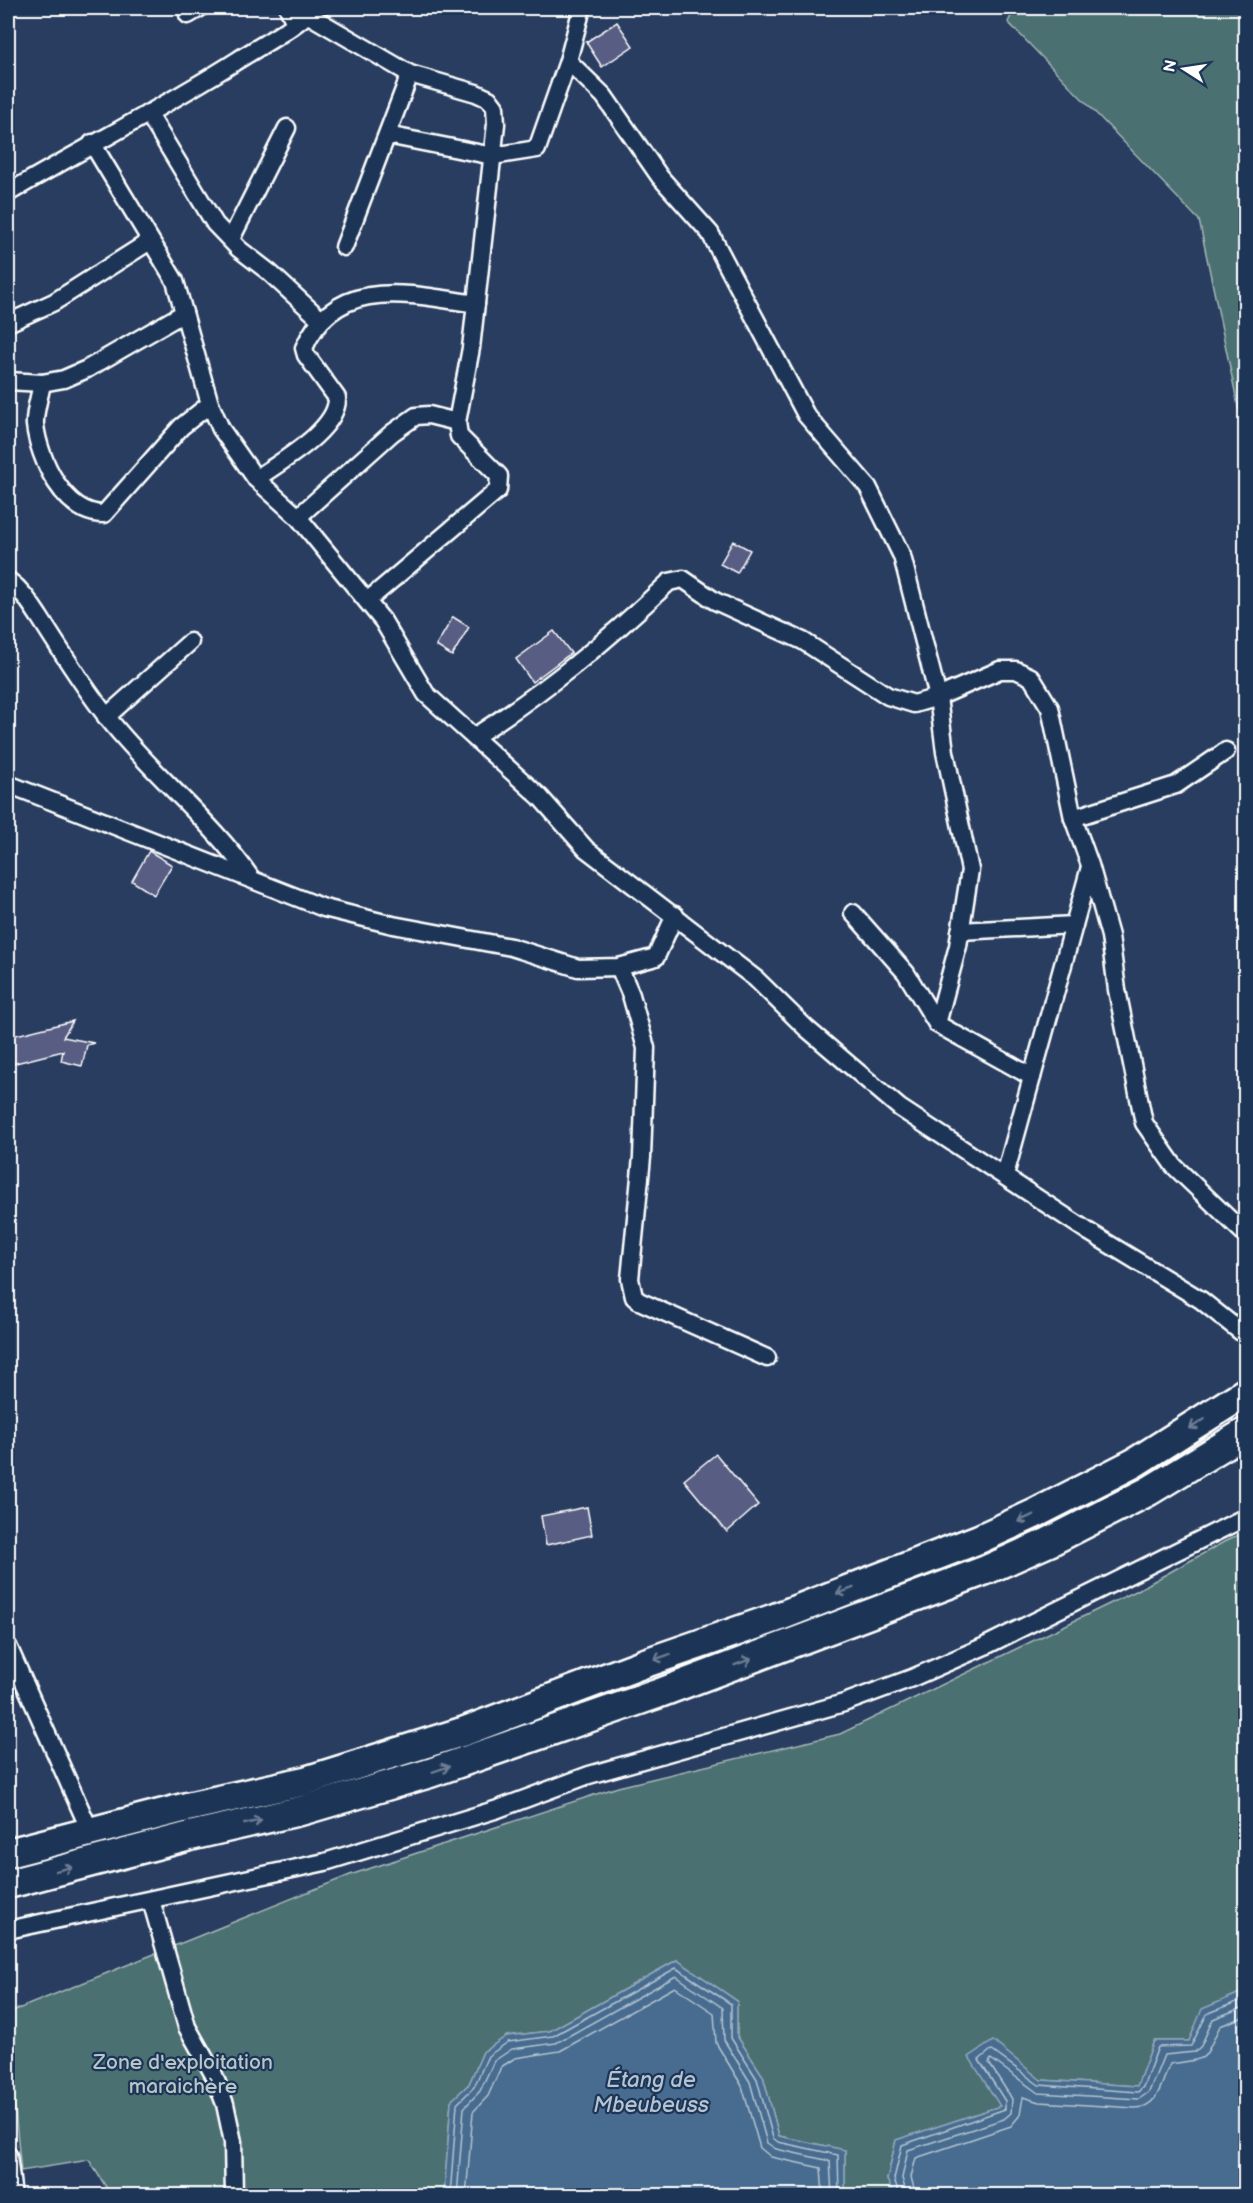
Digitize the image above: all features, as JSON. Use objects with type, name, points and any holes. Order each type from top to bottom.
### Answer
[{"type":"highway","points":[[8,1853],[187,1807],[305,1781],[465,1731],[645,1663],[775,1618],[979,1539],[1036,1513],[1134,1463],[1245,1392]]},
{"type":"highway","points":[[8,1884],[190,1836],[304,1810],[430,1773],[657,1694],[986,1570],[1049,1542],[1149,1491],[1245,1432]]},
{"type":"street","points":[[387,135],[492,156],[537,149],[568,61],[582,8]]},
{"type":"street","points":[[8,193],[92,143],[197,86],[301,13],[410,74],[489,99],[495,107],[492,156],[476,304],[458,422],[459,436],[499,476],[498,490],[367,601]]},
{"type":"street","points":[[568,61],[604,96],[660,177],[710,234],[806,415],[868,487],[902,556],[938,697],[945,752],[970,870],[960,931],[937,1024]]},
{"type":"street","points":[[344,247],[410,74]]},
{"type":"street","points":[[148,113],[215,224],[239,249],[269,272],[320,320]]},
{"type":"street","points":[[231,239],[286,128]]},
{"type":"street","points":[[92,143],[175,281],[210,404],[221,429],[256,479],[298,517],[383,621],[426,694],[540,797],[586,849],[756,979],[806,1028],[900,1108],[1089,1232],[1201,1300],[1245,1336]]},
{"type":"street","points":[[8,323],[54,302],[150,241]]},
{"type":"street","points":[[256,479],[327,427],[336,414],[337,398],[306,355],[304,348],[320,320],[340,303],[381,294],[406,294],[476,304]]},
{"type":"street","points":[[8,381],[42,383],[64,379],[87,369],[184,313]]},
{"type":"street","points":[[42,383],[35,422],[40,452],[53,482],[93,514],[104,514],[181,427],[210,404]]},
{"type":"street","points":[[298,517],[392,433],[416,416],[429,415],[458,422]]},
{"type":"street","points":[[474,736],[561,677],[617,631],[669,582],[683,579],[714,601],[803,641],[888,696],[914,704],[938,697],[1000,670],[1016,670],[1031,677],[1050,708],[1073,818],[1090,865],[1110,936],[1117,990],[1144,1122],[1174,1166],[1245,1235]]},
{"type":"street","points":[[8,580],[30,600],[106,717],[160,774],[171,790],[235,855],[251,878]]},
{"type":"street","points":[[106,717],[190,642]]},
{"type":"street","points":[[1073,818],[1176,785],[1226,751]]},
{"type":"street","points":[[8,784],[324,908],[375,921],[488,942],[578,968],[619,967],[656,957],[675,915]]},
{"type":"street","points":[[1005,1175],[1090,865]]},
{"type":"street","points":[[853,914],[906,973],[937,1024],[1032,1077]]},
{"type":"street","points":[[960,931],[1074,925]]},
{"type":"street","points":[[619,967],[631,995],[645,1047],[642,1157],[630,1279],[634,1297],[767,1358]]},
{"type":"street","points":[[8,1930],[325,1863],[498,1809],[589,1775],[844,1703],[912,1678],[985,1646],[1245,1517]]},
{"type":"street","points":[[8,1646],[91,1833]]},
{"type":"street","points":[[151,1900],[187,2027],[214,2075],[225,2104],[233,2142],[234,2196]]},
{"type":"street","points":[[8,2155],[13,2196]]},
{"type":"green space","points":[[1015,8],[1245,8],[1245,439],[1199,220],[1008,22]]},
{"type":"green space","name":"Zone d'exploitation maraichère","points":[[1245,1533],[1245,1991],[1203,2009],[1189,2041],[1154,2041],[1137,2086],[1041,2080],[1001,2106],[896,2140],[887,2180],[895,2195],[845,2195],[845,2150],[779,2136],[763,2076],[737,2036],[737,2001],[677,1960],[550,2031],[507,2036],[483,2052],[469,2084],[451,2101],[444,2195],[402,2195],[394,2192],[392,2196],[111,2195],[89,2160],[21,2171],[8,2039],[8,2013],[350,1875],[618,1787],[840,1734],[1136,1591],[1231,1538]]},
{"type":"water","name":"Étang de Mbeubeuss","points":[[677,1960],[737,2001],[737,2036],[763,2076],[779,2136],[845,2150],[845,2195],[444,2195],[451,2101],[469,2084],[483,2052],[507,2036],[550,2031]]},
{"type":"water","points":[[1245,1991],[1245,2195],[895,2195],[887,2180],[896,2140],[1000,2106],[969,2057],[993,2041],[1041,2080],[1137,2086],[1154,2041],[1189,2041],[1202,2009]]},
{"type":"building","points":[[617,22],[633,46],[602,67],[586,42]]},
{"type":"building","points":[[733,541],[750,550],[737,573],[720,564]]},
{"type":"building","points":[[453,617],[469,627],[452,656],[436,646]]},
{"type":"building","points":[[554,631],[571,653],[532,682],[516,659]]},
{"type":"building","points":[[149,851],[172,865],[154,895],[132,881]]},
{"type":"building","points":[[73,1021],[63,1037],[94,1043],[87,1045],[82,1066],[61,1061],[63,1051],[8,1065],[8,1037]]},
{"type":"building","points":[[716,1454],[758,1505],[727,1532],[684,1480]]},
{"type":"building","points":[[587,1507],[592,1535],[546,1545],[541,1516]]}]
